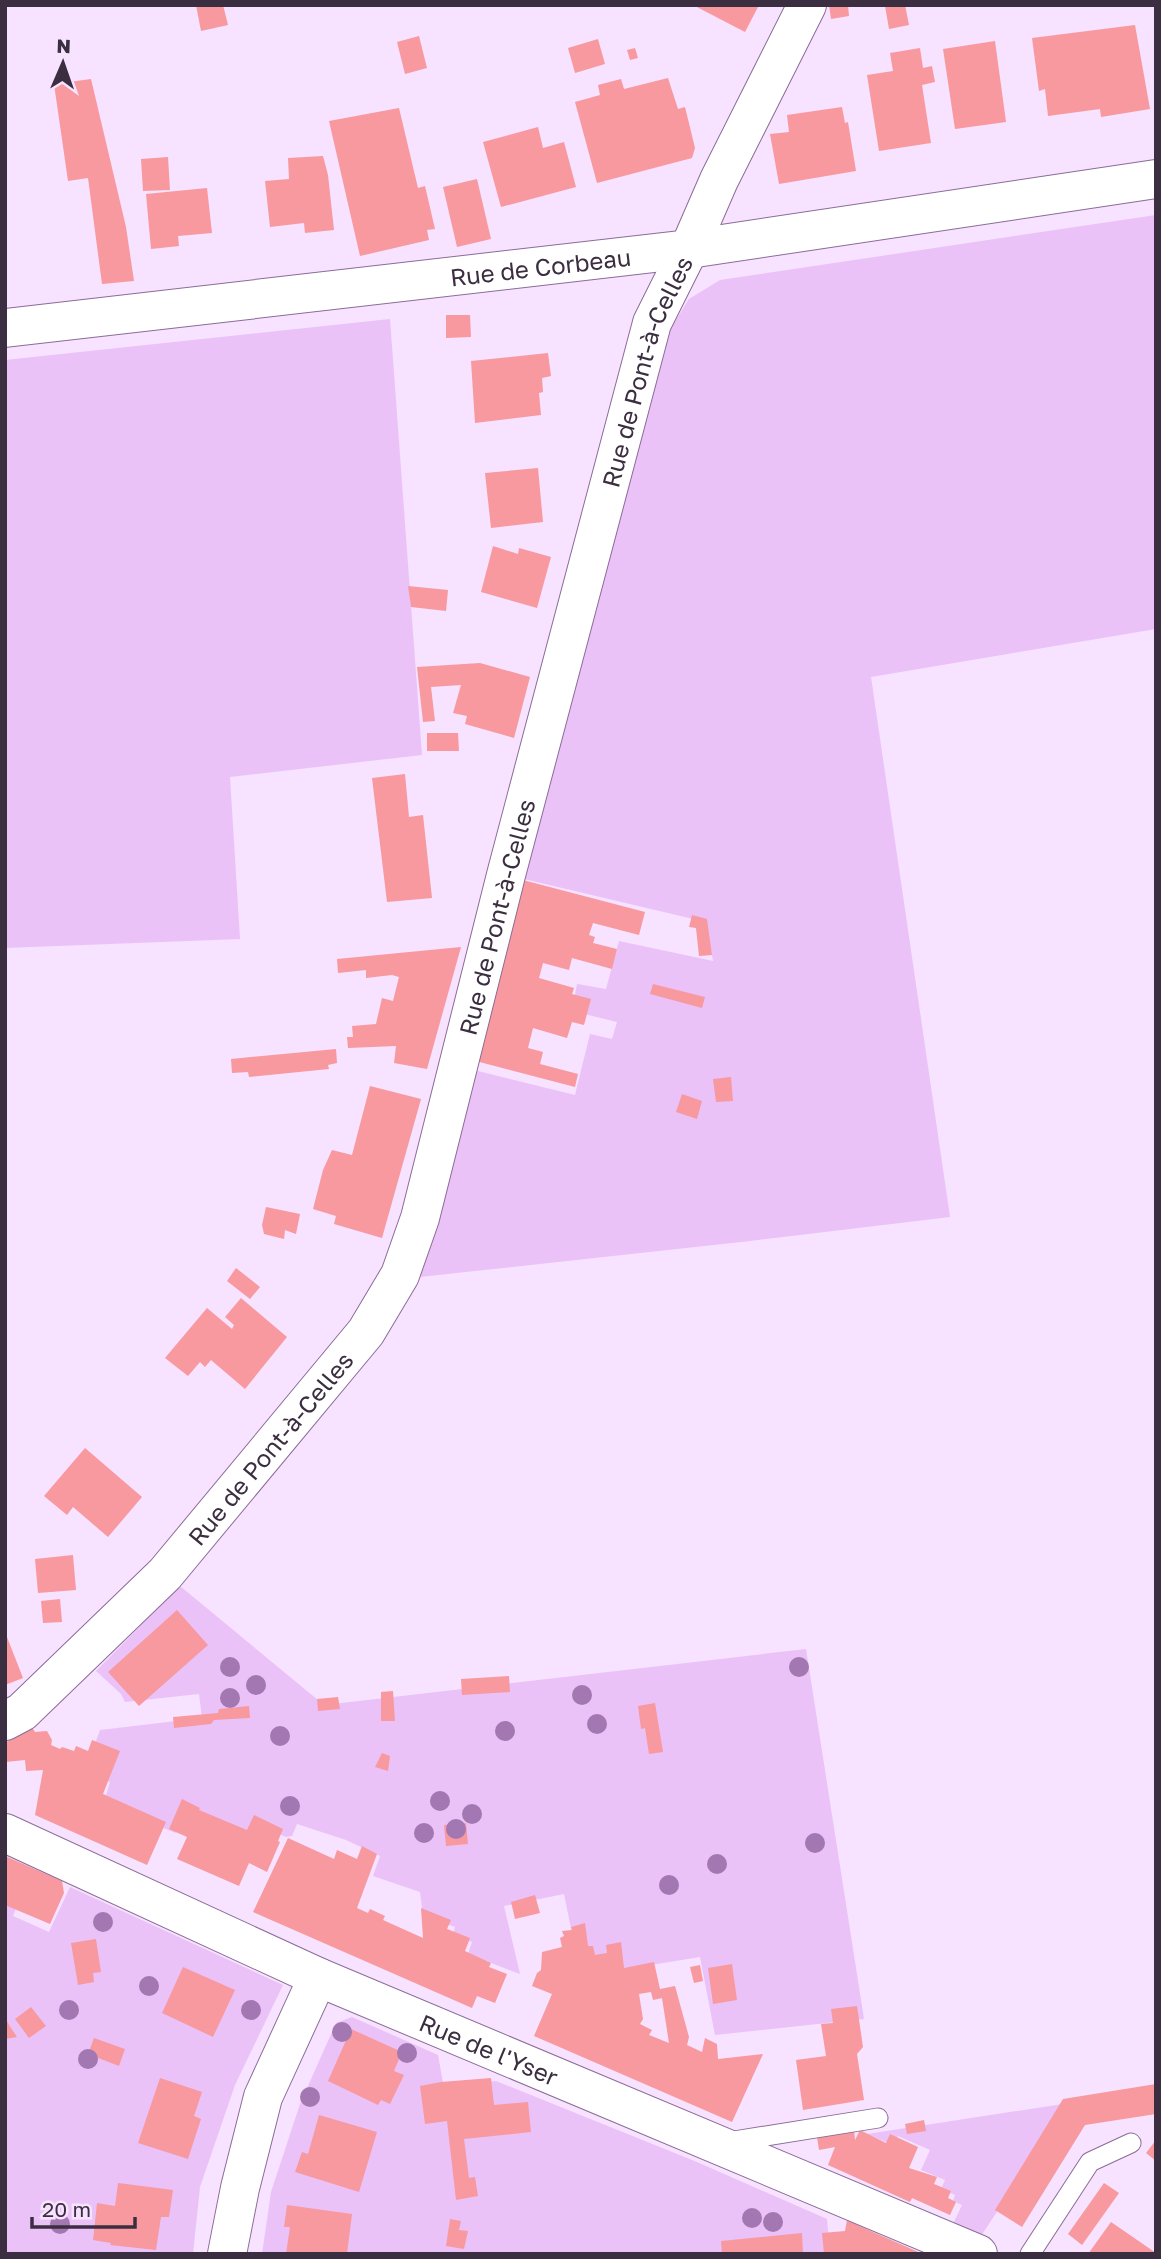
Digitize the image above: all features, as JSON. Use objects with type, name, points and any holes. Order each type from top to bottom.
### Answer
[{"type":"street","name":"Rue de Pont-à-Celles","points":[[5,1721],[22,1712],[165,1574],[366,1332],[400,1275],[420,1218],[506,875],[652,323],[690,249],[719,180],[807,5]]},
{"type":"street","name":"Rue de Corbeau","points":[[5,328],[690,249],[1156,179]]},
{"type":"street","name":"Rue de l'Yser","points":[[5,1833],[318,1978],[978,2254]]},
{"type":"street","points":[[227,2254],[263,2097],[318,1978]]},
{"type":"lane","points":[[716,2144],[877,2118]]},
{"type":"lane","points":[[1030,2254],[1090,2162],[1131,2143]]},
{"type":"shaded area","points":[[1156,215],[1156,629],[871,677],[950,1217],[420,1277],[400,1275],[458,1066],[575,1095],[590,1034],[612,1039],[617,1022],[572,1011],[577,984],[606,989],[619,941],[713,961],[706,922],[524,879],[667,334],[689,299],[720,280]]},
{"type":"shaded area","points":[[390,319],[422,755],[230,777],[240,939],[5,948],[5,360]]},
{"type":"shaded area","points":[[180,1586],[324,1705],[806,1649],[864,2019],[715,2035],[700,1957],[608,1972],[578,1963],[564,1894],[504,1906],[520,1974],[468,1954],[472,1942],[453,1934],[455,1927],[423,1915],[420,1892],[373,1876],[380,1856],[346,1840],[297,1824],[292,1836],[286,1837],[256,1824],[252,1833],[188,1806],[176,1833],[130,1815],[105,1799],[110,1782],[85,1771],[100,1730],[202,1718],[199,1694],[125,1702],[121,1694],[96,1671]]},
{"type":"shaded area","points":[[70,1887],[283,1985],[235,2085],[200,2187],[193,2254],[5,2254],[5,1895],[19,1901],[13,1916],[49,1932]]},
{"type":"shaded area","points":[[352,2017],[438,2055],[444,2088],[496,2081],[697,2162],[827,2219],[830,2254],[262,2254],[271,2192],[300,2104],[336,2023]]},
{"type":"shaded area","points":[[1069,2103],[981,2236],[953,2224],[962,2205],[953,2201],[955,2195],[941,2189],[945,2180],[921,2170],[930,2150],[898,2136],[893,2145],[867,2134]]},
{"type":"building","points":[[196,5],[223,5],[228,25],[201,31]]},
{"type":"building","points":[[693,5],[759,5],[745,32]]},
{"type":"building","points":[[829,5],[848,5],[849,16],[831,19]]},
{"type":"building","points":[[905,5],[909,25],[889,29],[885,6]]},
{"type":"building","points":[[1135,25],[1150,109],[1101,117],[1100,109],[1048,116],[1045,89],[1039,91],[1032,38]]},
{"type":"building","points":[[419,36],[427,68],[405,74],[397,42]]},
{"type":"building","points":[[598,39],[605,64],[575,73],[568,48]]},
{"type":"building","points":[[995,41],[1006,122],[955,129],[943,49]]},
{"type":"building","points":[[635,48],[638,58],[630,60],[627,50]]},
{"type":"building","points":[[920,48],[923,68],[932,66],[935,82],[922,85],[931,143],[879,151],[867,75],[893,71],[890,53]]},
{"type":"building","points":[[668,78],[678,109],[685,107],[695,148],[692,158],[597,183],[575,102],[600,95],[598,85],[621,79],[624,89]]},
{"type":"building","points":[[91,79],[126,227],[134,281],[102,284],[88,178],[68,181],[54,84]]},
{"type":"building","points":[[842,107],[845,123],[848,122],[856,171],[779,184],[770,134],[789,132],[787,115]]},
{"type":"building","points":[[399,108],[418,188],[425,186],[435,229],[427,230],[429,240],[360,256],[329,121]]},
{"type":"building","points":[[538,127],[543,148],[564,142],[576,187],[501,207],[483,142]]},
{"type":"building","points":[[323,156],[328,175],[334,230],[305,233],[304,223],[270,227],[265,181],[289,179],[288,158]]},
{"type":"building","points":[[168,157],[170,190],[143,191],[141,159]]},
{"type":"building","points":[[477,179],[491,239],[457,247],[443,187]]},
{"type":"building","points":[[207,188],[212,233],[178,236],[179,246],[151,249],[146,194]]},
{"type":"building","points":[[446,315],[470,315],[471,337],[446,338]]},
{"type":"building","points":[[548,353],[551,376],[542,378],[543,392],[539,393],[541,415],[475,423],[471,361]]},
{"type":"building","points":[[538,468],[543,522],[491,528],[485,473]]},
{"type":"building","points":[[493,546],[518,554],[519,548],[551,557],[537,608],[481,592]]},
{"type":"building","points":[[408,586],[448,590],[446,611],[411,607]]},
{"type":"building","points":[[480,663],[530,677],[514,738],[465,724],[467,716],[453,713],[461,685],[431,687],[435,721],[423,722],[417,667]]},
{"type":"building","points":[[427,733],[458,733],[459,751],[427,751]]},
{"type":"building","points":[[405,774],[409,817],[423,815],[432,898],[387,902],[372,778]]},
{"type":"building","points":[[519,879],[645,912],[639,935],[593,923],[589,935],[595,937],[593,943],[617,949],[612,969],[572,958],[569,970],[543,963],[539,978],[574,988],[572,994],[591,999],[584,1025],[572,1022],[567,1038],[533,1028],[528,1048],[543,1052],[540,1064],[578,1074],[575,1087],[472,1060]]},
{"type":"building","points":[[692,915],[707,919],[712,955],[699,956],[696,928],[689,927]]},
{"type":"building","points":[[461,947],[427,1069],[394,1063],[396,1046],[348,1048],[347,1037],[353,1037],[352,1026],[376,1024],[382,998],[393,1001],[399,977],[392,975],[366,978],[366,970],[338,973],[337,959]]},
{"type":"building","points":[[653,984],[705,997],[702,1008],[650,994]]},
{"type":"building","points":[[336,1049],[337,1063],[328,1065],[329,1069],[249,1077],[248,1072],[232,1073],[231,1059]]},
{"type":"building","points":[[731,1077],[733,1101],[716,1102],[713,1079]]},
{"type":"building","points":[[370,1086],[421,1099],[382,1238],[334,1224],[336,1216],[313,1209],[323,1170],[332,1150],[352,1155]]},
{"type":"building","points":[[682,1094],[702,1101],[697,1119],[676,1112]]},
{"type":"building","points":[[266,1207],[300,1214],[296,1234],[285,1230],[284,1239],[264,1234],[262,1225]]},
{"type":"building","points":[[236,1268],[260,1287],[250,1299],[227,1281]]},
{"type":"building","points":[[241,1298],[287,1337],[245,1389],[211,1360],[205,1367],[200,1362],[188,1376],[165,1358],[207,1308],[232,1329],[234,1325],[225,1317]]},
{"type":"building","points":[[85,1448],[142,1497],[108,1537],[73,1507],[67,1515],[44,1496]]},
{"type":"building","points":[[73,1555],[76,1590],[38,1593],[35,1559]]},
{"type":"building","points":[[60,1599],[62,1622],[43,1623],[41,1601]]},
{"type":"building","points":[[177,1610],[208,1645],[139,1706],[108,1672]]},
{"type":"building","points":[[5,1632],[23,1678],[5,1685]]},
{"type":"building","points":[[509,1676],[510,1692],[462,1695],[461,1679]]},
{"type":"building","points":[[393,1691],[395,1721],[381,1721],[381,1692]]},
{"type":"building","points":[[338,1697],[340,1709],[318,1711],[317,1699]]},
{"type":"building","points":[[655,1703],[663,1752],[649,1754],[645,1728],[641,1729],[638,1706]]},
{"type":"building","points":[[249,1706],[250,1718],[214,1720],[211,1724],[174,1728],[173,1717],[218,1713],[219,1709]]},
{"type":"building","points":[[31,1726],[35,1732],[47,1731],[52,1740],[51,1745],[60,1749],[62,1747],[74,1751],[76,1746],[88,1751],[92,1740],[120,1751],[103,1794],[166,1822],[147,1865],[35,1815],[43,1770],[26,1771],[25,1760],[5,1762],[5,1743]]},
{"type":"building","points":[[382,1753],[390,1756],[388,1771],[375,1767]]},
{"type":"building","points":[[182,1799],[200,1808],[199,1810],[247,1830],[254,1815],[283,1829],[267,1872],[249,1863],[239,1886],[177,1859],[187,1837],[169,1829]]},
{"type":"building","points":[[466,1823],[468,1844],[446,1846],[444,1825]]},
{"type":"building","points":[[288,1838],[334,1859],[337,1850],[357,1859],[362,1846],[377,1854],[357,1908],[368,1913],[370,1909],[385,1916],[383,1920],[423,1938],[421,1908],[451,1920],[447,1929],[470,1938],[465,1951],[491,1963],[489,1967],[507,1974],[495,2003],[477,1996],[472,2008],[253,1912]]},
{"type":"building","points":[[5,1856],[62,1881],[64,1893],[50,1924],[5,1905]]},
{"type":"building","points":[[535,1895],[540,1913],[515,1919],[511,1902]]},
{"type":"building","points":[[585,1923],[588,1946],[593,1946],[595,1955],[607,1953],[606,1945],[621,1942],[624,1968],[654,1962],[660,1989],[675,1986],[689,2037],[687,2045],[702,2052],[705,2038],[717,2044],[718,2059],[763,2054],[732,2122],[534,2036],[552,1994],[532,1986],[541,1970],[542,1952],[562,1947],[562,1931],[572,1930],[571,1927]],"holes":[[[651,1992],[653,2000],[662,1998],[669,2043],[649,2035],[652,2030],[640,2024],[643,2019],[639,1994]]]},
{"type":"building","points":[[96,1939],[101,1972],[93,1973],[94,1982],[78,1985],[71,1943]]},
{"type":"building","points":[[732,1964],[737,2000],[713,2004],[708,1968]]},
{"type":"building","points":[[700,1965],[703,1981],[694,1983],[690,1967]]},
{"type":"building","points":[[183,1967],[235,1990],[213,2037],[162,2013]]},
{"type":"building","points":[[857,2006],[863,2047],[857,2054],[864,2100],[803,2110],[796,2060],[826,2056],[821,2024],[833,2023],[831,2009]]},
{"type":"building","points":[[31,2007],[46,2026],[29,2038],[15,2019]]},
{"type":"building","points":[[7,2021],[17,2037],[5,2039]]},
{"type":"building","points":[[351,2029],[402,2052],[394,2071],[404,2075],[390,2104],[381,2100],[378,2105],[328,2081]]},
{"type":"building","points":[[94,2038],[125,2049],[119,2066],[88,2054]]},
{"type":"building","points":[[160,2078],[202,2092],[194,2116],[201,2119],[188,2159],[138,2143]]},
{"type":"building","points":[[491,2078],[494,2105],[528,2102],[531,2132],[464,2139],[469,2178],[475,2177],[478,2196],[456,2200],[447,2121],[425,2124],[420,2086]]},
{"type":"building","points":[[1156,2084],[1156,2114],[1085,2125],[1022,2227],[995,2210],[1063,2099]]},
{"type":"building","points":[[319,2115],[377,2132],[359,2192],[295,2172],[302,2152],[308,2154]]},
{"type":"building","points":[[924,2120],[926,2131],[907,2134],[905,2124]]},
{"type":"building","points":[[854,2130],[855,2140],[860,2130],[886,2143],[890,2134],[918,2147],[909,2168],[937,2177],[934,2184],[951,2191],[948,2198],[956,2202],[950,2215],[912,2198],[910,2202],[828,2165],[835,2147],[819,2150],[817,2137]]},
{"type":"building","points":[[1156,2140],[1156,2161],[1146,2153]]},
{"type":"building","points":[[118,2183],[173,2190],[169,2217],[161,2217],[156,2250],[110,2245],[111,2243],[93,2240],[97,2203],[115,2206]]},
{"type":"building","points":[[1104,2183],[1119,2193],[1082,2245],[1068,2234]]},
{"type":"building","points":[[287,2205],[352,2214],[347,2254],[286,2254],[290,2227],[284,2227]]},
{"type":"building","points":[[450,2219],[461,2221],[459,2230],[468,2231],[464,2249],[446,2246]]},
{"type":"building","points":[[847,2220],[923,2254],[824,2254],[822,2233],[845,2231]]},
{"type":"building","points":[[1111,2222],[1156,2253],[1156,2254],[1088,2254]]},
{"type":"building","points":[[802,2233],[803,2254],[722,2254],[721,2241]]}]
